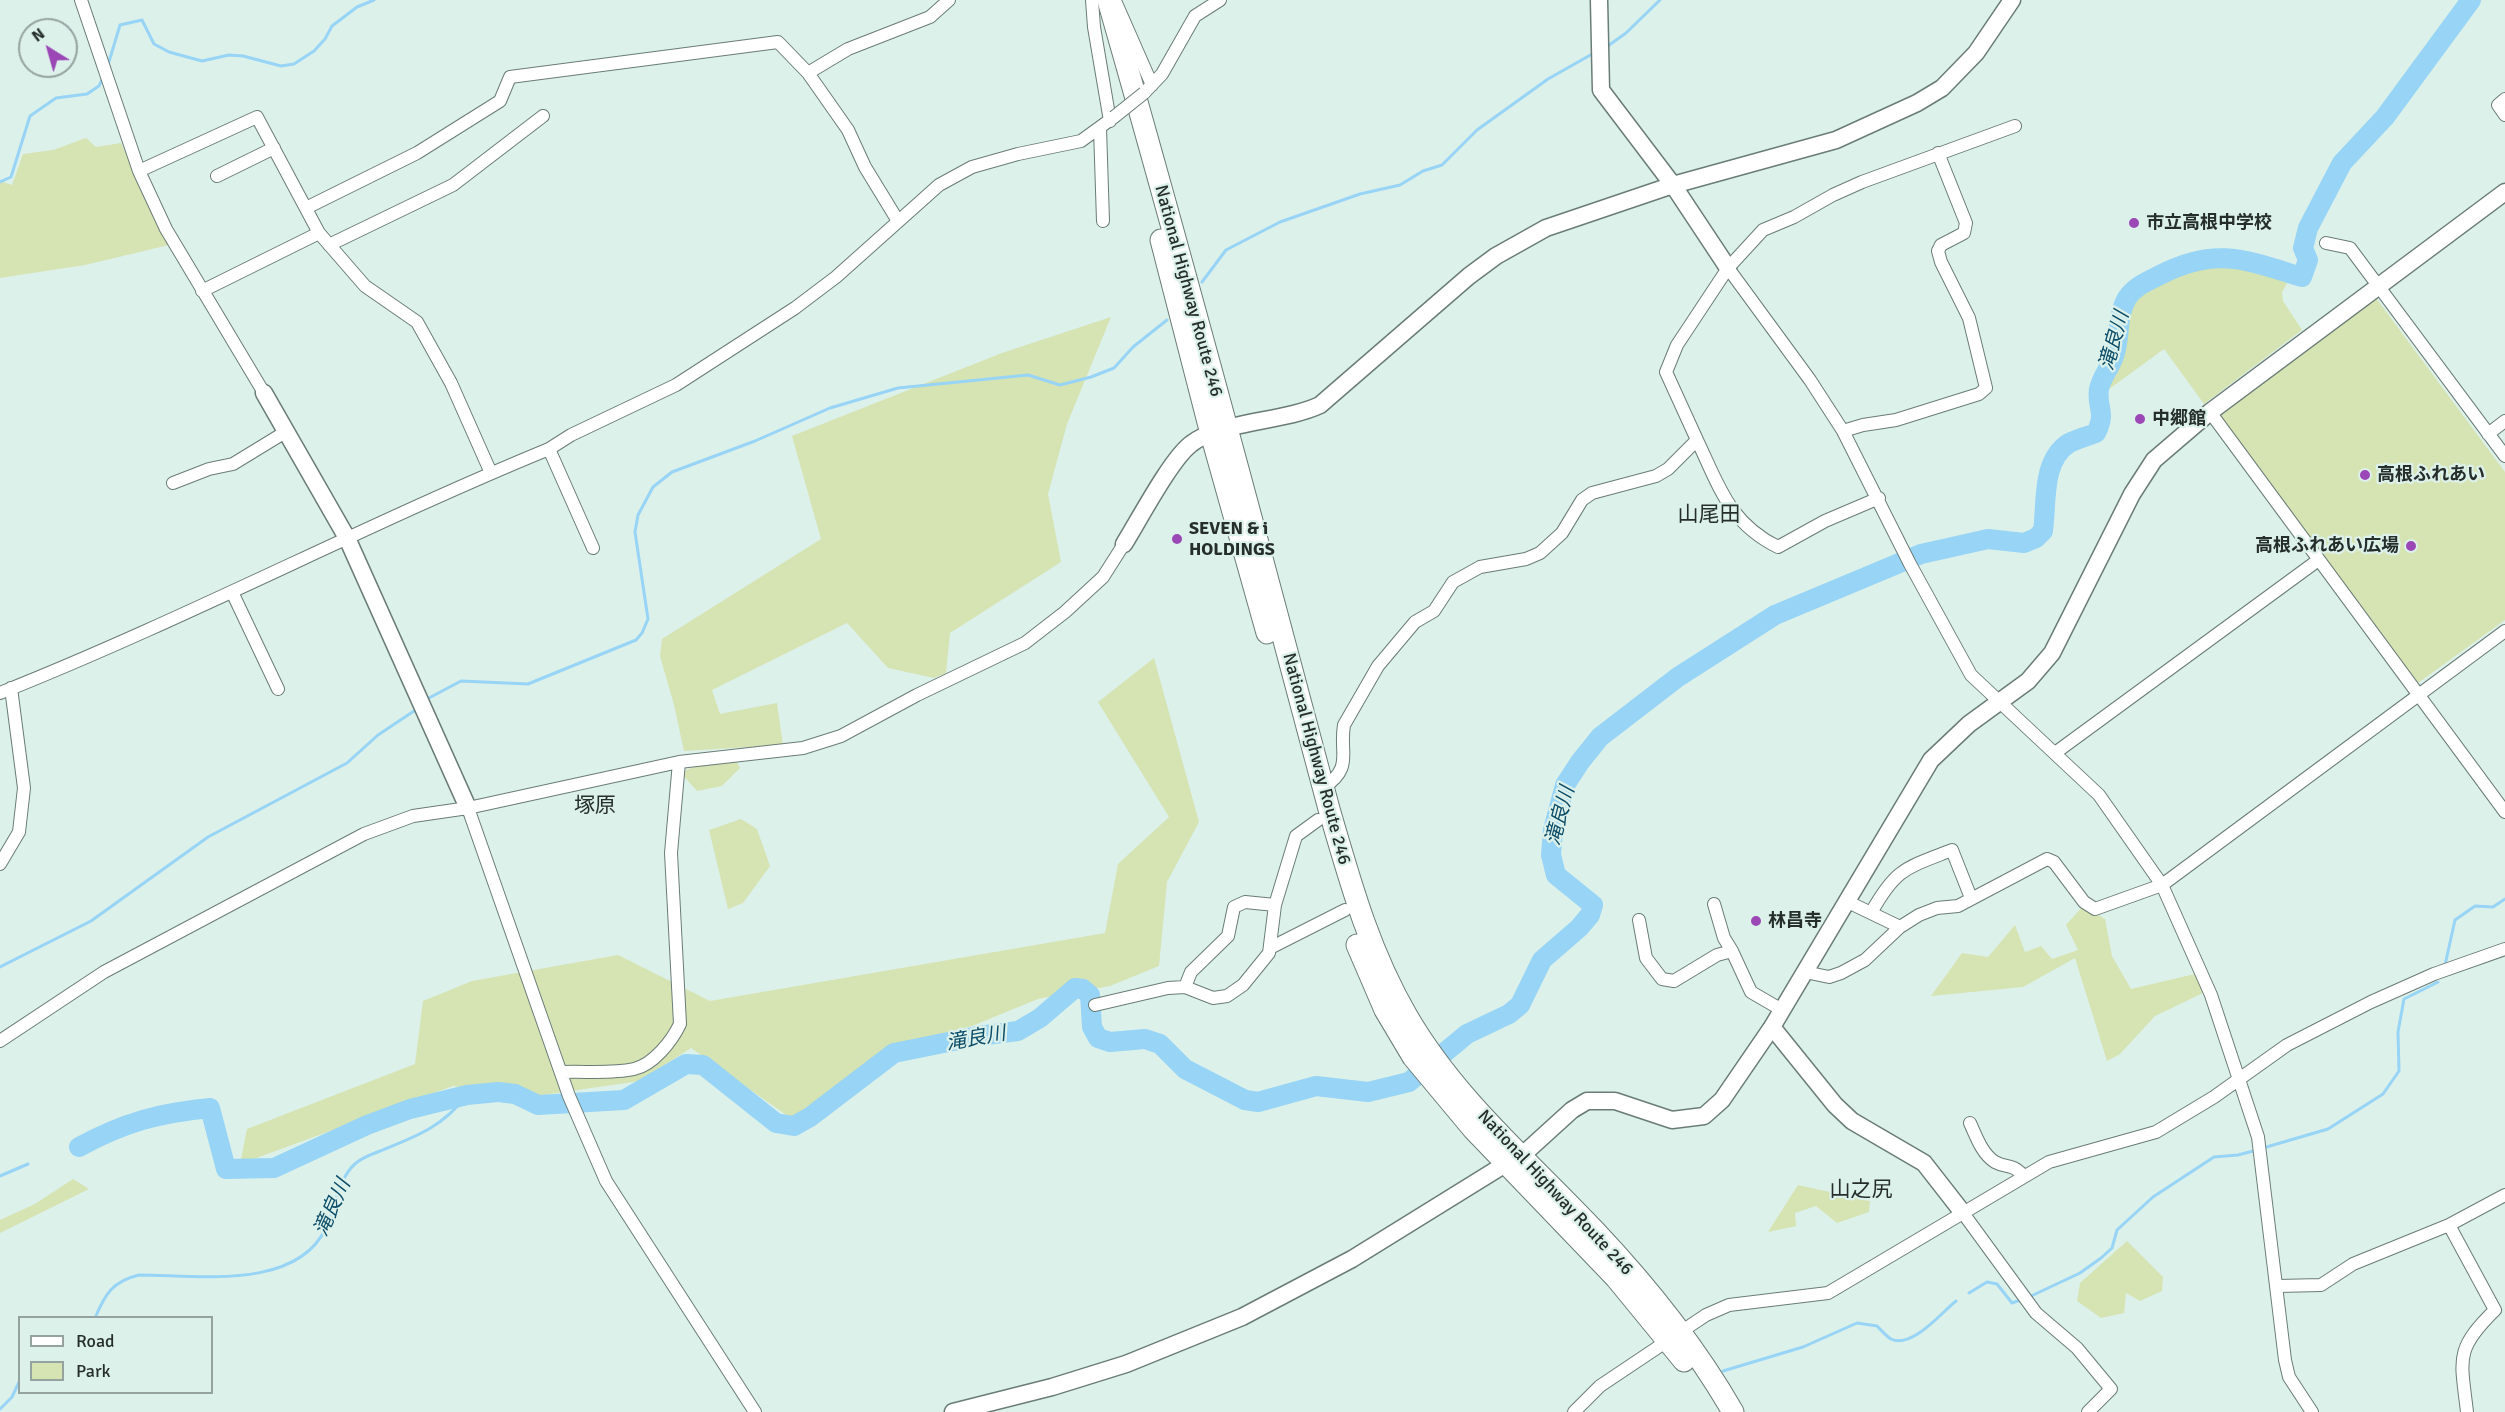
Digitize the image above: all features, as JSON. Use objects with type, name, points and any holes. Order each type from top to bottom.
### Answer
[{"type":"highway","name":"National Highway Route 246","points":[[1094,0],[1218,432],[1368,937],[1420,1052]]},
{"type":"highway","name":"National Highway Route 246","points":[[1108,0],[1195,308],[1218,432],[1318,820],[1345,910],[1372,981],[1420,1052],[1449,1089],[1616,1278],[1707,1368],[1733,1412]]},
{"type":"highway","name":"National Highway Route 246","points":[[1675,1337],[1717,1412]]},
{"type":"street","points":[[81,0],[139,171],[166,229],[287,431],[347,538],[468,808],[563,1072],[569,1096],[606,1181],[755,1412]]},
{"type":"street","points":[[808,73],[848,49],[930,17],[949,0]]},
{"type":"street","points":[[1094,0],[1094,27],[1108,122],[1103,221]]},
{"type":"street","points":[[1113,0],[1128,26],[1148,89]]},
{"type":"street","points":[[0,864],[19,832],[24,788],[5,691],[108,649],[347,538],[549,449],[571,435],[676,385],[795,308],[836,278],[897,220],[939,185],[972,167],[1018,154],[1081,141],[1108,122],[1148,89],[1162,74],[1195,16],[1220,0]]},
{"type":"street","points":[[1599,0],[1600,90],[1673,185],[1728,268],[1810,380],[1843,431],[1960,659],[1982,688],[2099,795],[2162,885],[2196,957],[2241,1079],[2258,1137],[2278,1286],[2282,1342],[2289,1377],[2312,1412]]},
{"type":"street","points":[[0,1041],[104,972],[364,834],[413,816],[468,808],[679,762],[803,748],[842,736],[917,695],[1025,643],[1065,612],[1103,577],[1179,456],[1192,443],[1218,432],[1304,412],[1320,405],[1469,276],[1496,256],[1546,228],[1673,185],[1836,140],[1917,103],[1942,88],[1976,53],[2013,0]]},
{"type":"street","points":[[306,208],[417,153],[500,101],[510,77],[678,53],[778,42],[808,73],[848,130],[865,167],[897,220]]},
{"type":"street","points":[[2505,99],[2498,105],[2505,115]]},
{"type":"street","points":[[329,245],[453,185],[543,116]]},
{"type":"street","points":[[139,171],[257,117],[319,233],[365,286],[417,322],[451,383],[491,473]]},
{"type":"street","points":[[1879,498],[1825,521],[1778,547],[1763,540],[1730,509],[1666,372],[1677,345],[1728,268],[1763,230],[1794,217],[1833,195],[1938,153],[2015,126]]},
{"type":"street","points":[[217,176],[274,148]]},
{"type":"street","points":[[1843,431],[1863,424],[1896,420],[1979,394],[1986,388],[1970,318],[1941,262],[1938,251],[1941,244],[1964,233],[1966,223],[1938,153]]},
{"type":"street","points":[[953,1412],[1052,1387],[1126,1364],[1242,1317],[1352,1259],[1512,1158],[1572,1110],[1587,1101],[1615,1101],[1672,1120],[1704,1116],[1722,1100],[1772,1027],[1931,760],[1969,724],[2028,681],[2052,653],[2132,494],[2154,460],[2210,412],[2505,192]]},
{"type":"street","points":[[202,291],[319,233]]},
{"type":"street","points":[[2326,243],[2350,248],[2380,285],[2505,456]]},
{"type":"street","points":[[2210,412],[2505,812]]},
{"type":"street","points":[[2488,434],[2505,422]]},
{"type":"street","points":[[173,483],[209,469],[233,464],[287,431]]},
{"type":"street","points":[[1323,788],[1343,768],[1346,755],[1342,735],[1344,725],[1378,666],[1409,628],[1434,611],[1453,582],[1480,567],[1526,560],[1540,553],[1562,533],[1582,500],[1587,496],[1656,476],[1668,469],[1697,440]]},
{"type":"street","points":[[549,449],[593,548]]},
{"type":"street","points":[[2055,753],[2318,561]]},
{"type":"street","points":[[232,592],[278,690]]},
{"type":"street","points":[[1805,972],[1829,977],[1841,973],[1865,960],[1900,927],[1936,908],[1958,906],[2048,859],[2054,862],[2084,902],[2095,909],[2162,885],[2505,631]]},
{"type":"street","points":[[563,1072],[635,1069],[652,1058],[674,1037],[680,1024],[671,853],[679,762]]},
{"type":"street","points":[[1270,948],[1275,905],[1296,836],[1318,820]]},
{"type":"street","points":[[1871,913],[1887,885],[1906,869],[1953,850],[1971,898]]},
{"type":"street","points":[[1846,901],[1900,927]]},
{"type":"street","points":[[1185,987],[1191,972],[1228,936],[1234,907],[1245,902],[1275,905]]},
{"type":"street","points":[[1714,904],[1724,938],[1751,992],[1782,1010]]},
{"type":"street","points":[[1095,1005],[1168,988],[1185,987],[1213,998],[1227,996],[1243,985],[1270,948],[1345,910]]},
{"type":"street","points":[[1639,920],[1646,958],[1662,979],[1674,981],[1717,955],[1732,951]]},
{"type":"street","points":[[1574,1412],[1600,1386],[1706,1315],[1729,1305],[1828,1293],[1931,1234],[2024,1176],[2069,1155],[2156,1132],[2241,1079],[2287,1045],[2371,1002],[2434,975],[2505,949]]},
{"type":"street","points":[[1772,1027],[1835,1105],[1852,1122],[1924,1163],[2036,1313],[2077,1348],[2111,1389],[2088,1412]]},
{"type":"street","points":[[1970,1123],[1984,1151],[1996,1162],[2014,1166],[2024,1176]]},
{"type":"street","points":[[2278,1286],[2321,1285],[2353,1264],[2449,1225],[2505,1195]]},
{"type":"street","points":[[2449,1225],[2495,1310],[2472,1332],[2461,1360],[2467,1412]]},
{"type":"green space","points":[[86,138],[96,147],[121,143],[169,245],[85,265],[0,278],[0,181],[12,185],[23,154],[53,150]]},
{"type":"green space","points":[[2227,261],[2258,265],[2289,280],[2282,292],[2283,301],[2302,330],[2204,404],[2164,349],[2105,392],[2122,353],[2132,303],[2140,294],[2185,270]]},
{"type":"green space","name":"高根ふれあい広場","points":[[2376,298],[2505,472],[2505,620],[2418,683],[2220,415]]},
{"type":"green space","points":[[1111,317],[1067,424],[1048,494],[1061,562],[950,633],[946,673],[934,678],[888,668],[847,623],[712,690],[720,714],[777,703],[783,745],[684,751],[660,656],[662,639],[821,539],[792,436],[1002,353]]},
{"type":"green space","points":[[1154,658],[1199,822],[1167,882],[1159,966],[1110,986],[1038,999],[972,1026],[893,1046],[792,1119],[691,1048],[640,1081],[522,1098],[453,1086],[240,1164],[247,1129],[415,1064],[423,1001],[472,981],[618,955],[710,1001],[1105,933],[1118,864],[1169,817],[1098,702]]},
{"type":"green space","points":[[734,757],[740,768],[722,786],[697,791],[680,772],[714,760]]},
{"type":"green space","points":[[741,819],[757,829],[770,866],[743,903],[728,909],[709,830]]},
{"type":"green space","points":[[2083,906],[2105,919],[2112,956],[2131,989],[2195,974],[2203,993],[2155,1016],[2120,1054],[2107,1061],[2075,958],[2023,987],[1931,996],[1962,953],[1988,957],[2015,925],[2025,952],[2041,946],[2052,959],[2078,950],[2066,925]]},
{"type":"green space","points":[[73,1179],[89,1189],[0,1233],[0,1220],[35,1204]]},
{"type":"green space","points":[[1798,1185],[1870,1201],[1869,1212],[1837,1223],[1816,1206],[1795,1213],[1796,1226],[1768,1232]]},
{"type":"green space","points":[[2127,1241],[2163,1277],[2162,1291],[2140,1301],[2126,1293],[2124,1313],[2101,1318],[2077,1301],[2080,1283]]},
{"type":"waterway","points":[[108,65],[120,25],[142,20],[154,44],[169,52],[202,61],[229,55],[243,56],[281,66],[294,64],[314,51],[325,39],[332,26],[357,7],[374,0]]},
{"type":"waterway","points":[[1605,48],[1626,33],[1660,0]]},
{"type":"waterway","name":"滝良川","points":[[79,1147],[112,1131],[143,1120],[210,1108],[226,1169],[274,1168],[367,1125],[410,1109],[467,1095],[498,1092],[515,1094],[538,1105],[624,1100],[686,1064],[703,1065],[776,1123],[794,1126],[810,1117],[894,1053],[978,1036],[1018,1031],[1040,1018],[1075,988],[1083,989],[1090,995],[1092,1027],[1098,1038],[1110,1042],[1145,1039],[1160,1044],[1185,1069],[1245,1100],[1258,1102],[1316,1086],[1368,1092],[1409,1082],[1467,1034],[1509,1014],[1520,1005],[1542,960],[1579,928],[1590,915],[1593,905],[1556,875],[1551,855],[1553,830],[1565,785],[1600,737],[1678,677],[1775,615],[1921,554],[1988,539],[2024,543],[2036,538],[2043,531],[2047,483],[2054,460],[2069,443],[2096,433],[2099,426],[2101,420],[2099,389],[2114,356],[2121,312],[2130,294],[2146,282],[2180,266],[2215,258],[2247,261],[2302,277],[2308,260],[2303,248],[2308,228],[2342,163],[2385,117],[2471,0]]},
{"type":"waterway","points":[[1202,282],[1226,250],[1280,222],[1360,194],[1400,185],[1423,171],[1442,165],[1477,130],[1548,79],[1594,53]]},
{"type":"waterway","points":[[0,182],[11,177],[30,116],[56,98],[87,94],[99,86],[103,77]]},
{"type":"waterway","points":[[429,698],[461,681],[528,684],[636,640],[648,619],[635,532],[638,515],[653,487],[672,472],[755,441],[830,408],[898,388],[1028,375],[1060,385],[1091,377],[1114,368],[1133,347],[1167,320]]},
{"type":"waterway","points":[[0,967],[91,921],[208,837],[347,763],[378,735],[414,711]]},
{"type":"waterway","points":[[2445,965],[2455,920],[2475,906],[2493,907],[2505,899]]},
{"type":"waterway","points":[[2263,1148],[2328,1129],[2383,1094],[2399,1071],[2398,1032],[2404,999],[2438,982]]},
{"type":"waterway","name":"滝良川","points":[[96,1316],[106,1295],[116,1285],[139,1275],[216,1277],[243,1275],[269,1271],[292,1262],[312,1248],[326,1228],[341,1185],[356,1163],[440,1122],[467,1095]]},
{"type":"waterway","points":[[2029,1297],[2080,1273],[2101,1258],[2112,1248],[2117,1230],[2153,1197],[2214,1157],[2238,1155],[2257,1150]]},
{"type":"waterway","name":"滝良川","points":[[0,1176],[28,1164]]},
{"type":"waterway","points":[[1969,1293],[1987,1282],[1997,1284],[2012,1303],[2023,1299]]},
{"type":"waterway","points":[[1723,1371],[1803,1347],[1857,1323],[1877,1326],[1891,1339],[1899,1341],[1908,1339],[1926,1328],[1956,1301]]},
{"type":"waterway","name":"滝良川","points":[[0,1409],[12,1397],[18,1384]]},
{"type":"place","name":"市立高根中学校","points":[[2134,223]]},
{"type":"place","name":"中郷館","points":[[2140,419]]},
{"type":"place","name":"高根ふれあい","points":[[2365,475]]},
{"type":"place","name":"SEVEN & i HOLDINGS","points":[[1177,539]]},
{"type":"place","name":"高根ふれあい広場","points":[[2411,546]]},
{"type":"place","name":"林昌寺","points":[[1756,921]]},
{"type":"district","name":"山尾田","points":[[1709,515]]},
{"type":"district","name":"塚原","points":[[595,806]]},
{"type":"district","name":"山之尻","points":[[1861,1190]]}]
